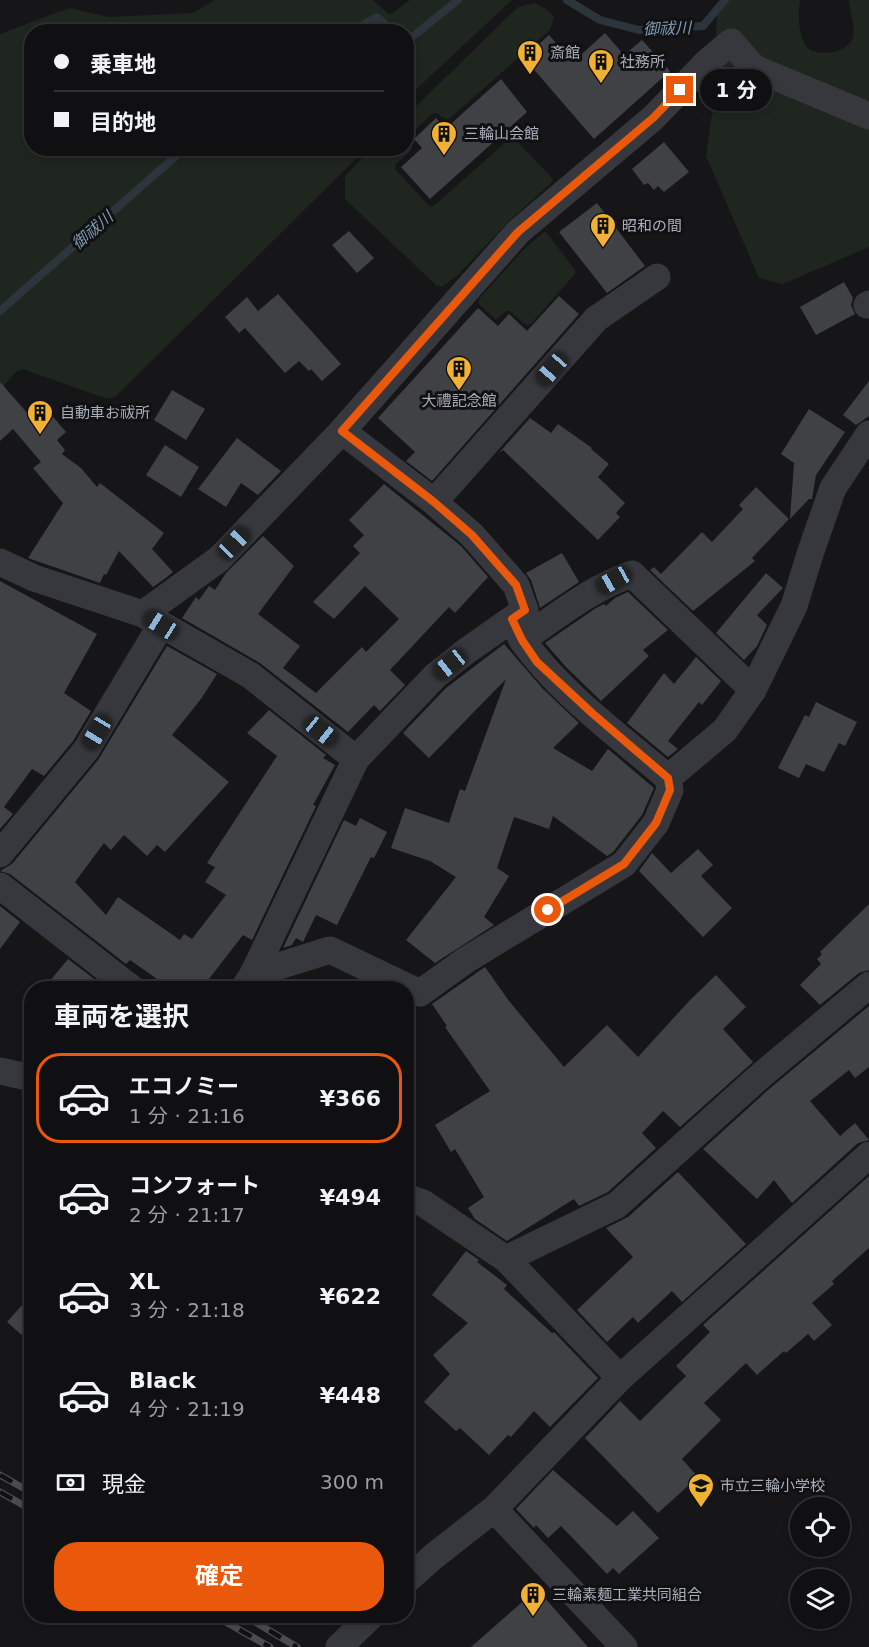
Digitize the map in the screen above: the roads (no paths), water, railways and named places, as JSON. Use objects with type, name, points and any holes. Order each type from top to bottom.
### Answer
[{"type":"street","points":[[0,854],[86,750],[152,619],[219,559],[342,431],[518,232],[653,118],[707,62],[731,42],[754,68],[869,116]]},
{"type":"street","points":[[434,502],[596,319],[657,277]]},
{"type":"street","points":[[342,431],[434,502],[472,535],[516,585],[525,610],[517,630]]},
{"type":"street","points":[[668,778],[725,730],[753,690],[794,606],[833,488],[869,434]]},
{"type":"street","points":[[0,562],[34,578],[152,619],[250,675],[356,759]]},
{"type":"street","points":[[248,981],[356,759],[435,676],[465,652],[517,630],[614,580],[632,574],[753,690]]},
{"type":"street","points":[[414,990],[420,993],[466,960],[624,864],[656,823],[670,790],[668,778],[576,699],[537,662],[517,630]]},
{"type":"street","points":[[0,886],[122,981]]},
{"type":"street","points":[[248,981],[330,950],[395,981]]},
{"type":"street","points":[[506,1259],[617,1205],[758,1078],[869,985]]},
{"type":"street","points":[[0,1071],[24,1076]]},
{"type":"street","points":[[414,1569],[494,1509],[620,1378],[869,1155]]},
{"type":"street","points":[[414,1200],[423,1203],[506,1259],[620,1378]]},
{"type":"street","points":[[494,1509],[624,1647]]},
{"type":"street","points":[[339,1647],[364,1623]]},
{"type":"waterway","name":"御祓川","points":[[414,36],[458,0]]},
{"type":"waterway","name":"御祓川","points":[[567,0],[600,20],[639,30],[703,26],[725,0]]},
{"type":"waterway","name":"御祓川","points":[[364,24],[377,17],[385,24]]},
{"type":"waterway","name":"御祓川","points":[[0,311],[176,156]]},
{"type":"railway","points":[[0,1475],[24,1488]]},
{"type":"railway","points":[[0,1492],[24,1506]]},
{"type":"railway","points":[[227,1623],[270,1647]]},
{"type":"railway","points":[[257,1623],[297,1647]]},
{"type":"place","name":"斎館","points":[[530,76]]},
{"type":"place","name":"社務所","points":[[601,85]]},
{"type":"place","name":"三輪山会館","points":[[444,157]]},
{"type":"place","name":"昭和の間","points":[[603,249]]},
{"type":"place","name":"大禮記念館","points":[[459,392]]},
{"type":"place","name":"自動車お祓所","points":[[40,436]]},
{"type":"place","name":"市立三輪小学校","points":[[701,1509]]},
{"type":"place","name":"三輪素麺工業共同組合","points":[[533,1618]]}]
